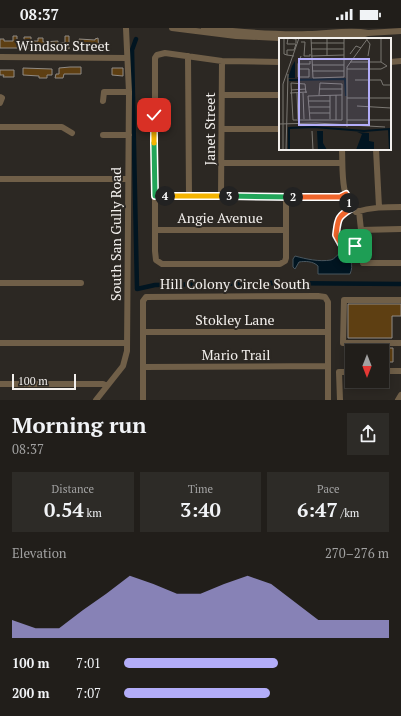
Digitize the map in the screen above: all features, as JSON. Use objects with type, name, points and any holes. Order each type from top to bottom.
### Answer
[{"type":"street","name":"South San Gully Road","points":[[96,400],[125,361],[127,343],[129,92],[126,58],[126,28]]},
{"type":"street","points":[[172,28],[236,36],[279,38]]},
{"type":"street","points":[[204,28],[286,34],[359,31],[368,33]]},
{"type":"street","points":[[337,38],[359,36],[368,33],[401,31]]},
{"type":"street","points":[[279,62],[222,61],[162,53],[158,55],[154,61],[154,252],[156,260],[162,264],[280,264],[285,261],[286,197]]},
{"type":"street","points":[[188,56],[189,196]]},
{"type":"street","name":"Windsor Street","points":[[0,57],[126,58]]},
{"type":"street","name":"Janet Street","points":[[221,196],[222,61]]},
{"type":"street","points":[[391,62],[401,61]]},
{"type":"street","points":[[103,101],[103,93],[105,92],[129,92]]},
{"type":"street","points":[[222,95],[279,95]]},
{"type":"street","points":[[0,96],[2,98],[0,103]]},
{"type":"street","points":[[0,127],[62,127],[72,133]]},
{"type":"street","points":[[222,129],[279,129]]},
{"type":"street","points":[[103,135],[129,135]]},
{"type":"street","points":[[342,150],[343,181],[346,194],[352,208],[356,212],[379,207],[401,207]]},
{"type":"street","points":[[376,150],[379,207]]},
{"type":"street","points":[[222,163],[342,163]]},
{"type":"street","points":[[0,179],[128,179]]},
{"type":"street","points":[[155,196],[340,197],[346,194]]},
{"type":"street","points":[[352,208],[338,218],[336,235],[341,244],[355,246],[362,245]]},
{"type":"street","points":[[359,211],[362,263],[401,263]]},
{"type":"street","points":[[361,230],[401,229]]},
{"type":"street","name":"Angie Avenue","points":[[154,230],[286,230]]},
{"type":"street","points":[[0,283],[81,283]]},
{"type":"street","name":"Hill Colony Circle South","points":[[143,332],[144,298],[287,296],[324,296],[328,302],[328,332]]},
{"type":"street","points":[[401,300],[344,300],[343,344],[401,343]]},
{"type":"street","points":[[143,332],[143,400]]},
{"type":"street","name":"Stokley Lane","points":[[143,332],[328,332]]},
{"type":"street","points":[[328,332],[328,400]]},
{"type":"street","points":[[0,343],[127,343]]},
{"type":"street","name":"Mario Trail","points":[[143,367],[328,366]]},
{"type":"street","points":[[389,371],[401,371]]},
{"type":"street","points":[[340,400],[339,372],[345,372]]},
{"type":"street","points":[[0,384],[102,384],[107,386]]},
{"type":"street","points":[[398,400],[401,395]]},
{"type":"water","points":[[341,253],[347,256],[351,261],[352,267],[350,274],[318,274],[318,266],[309,262],[299,262],[295,269],[293,267],[293,259],[295,256],[326,261]]},
{"type":"building","points":[[13,36],[17,36],[17,41],[24,41],[24,37],[31,37],[31,41],[38,41],[38,38],[43,38],[43,42],[58,41],[58,43],[65,43],[65,36],[69,36],[69,49],[0,48],[0,39],[4,39],[4,41],[13,41]]},
{"type":"building","points":[[98,38],[99,49],[93,50],[93,46],[86,46],[86,49],[77,48],[77,41],[79,41],[79,39],[95,40]]},
{"type":"building","points":[[81,67],[81,74],[64,74],[63,78],[55,78],[56,74],[59,74],[59,68]]},
{"type":"building","points":[[23,68],[52,69],[52,75],[47,75],[47,78],[39,78],[39,76],[23,75]]},
{"type":"building","points":[[112,68],[123,68],[123,76],[112,75]]},
{"type":"building","points":[[0,70],[14,70],[14,77],[3,77],[4,75],[0,75]]},
{"type":"building","points":[[348,304],[401,304],[401,316],[392,316],[392,338],[348,338]]},
{"type":"building","points":[[389,348],[393,348],[393,362],[389,362]]},
{"type":"waterway","points":[[136,39],[132,50],[137,289],[155,285],[270,283],[401,284]]},
{"type":"route","points":[[154,115],[155,196],[340,197],[346,194],[352,208],[338,218],[336,235],[341,244],[355,246]]}]
